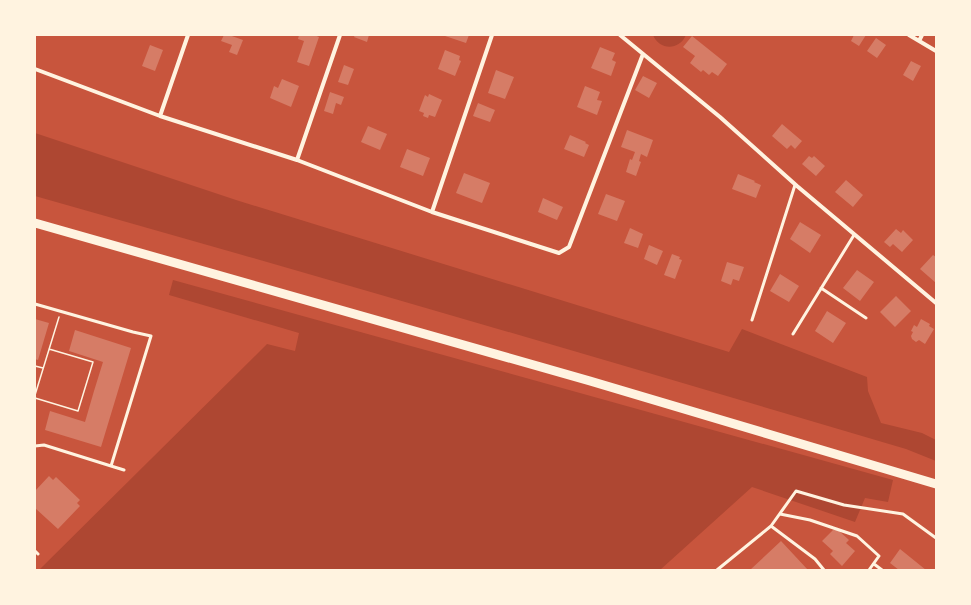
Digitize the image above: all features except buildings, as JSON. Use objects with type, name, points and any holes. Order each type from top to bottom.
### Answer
[{"type":"main road","points":[[35,223],[590,381],[936,484]]},
{"type":"street","points":[[160,116],[188,35]]},
{"type":"street","points":[[297,160],[340,35]]},
{"type":"street","points":[[432,212],[492,35]]},
{"type":"street","points":[[620,35],[720,117],[795,184],[934,302]]},
{"type":"street","points":[[910,35],[936,52]]},
{"type":"street","points":[[919,41],[922,35]]},
{"type":"street","points":[[35,69],[160,116],[297,160],[432,212],[559,253],[569,247],[643,54]]},
{"type":"lane","points":[[752,320],[795,184]]},
{"type":"lane","points":[[793,334],[854,235]]},
{"type":"lane","points":[[821,288],[866,318]]},
{"type":"lane","points":[[35,304],[151,336],[111,466]]},
{"type":"lane","points":[[35,446],[44,446],[124,470]]},
{"type":"lane","points":[[718,570],[771,526],[796,491],[844,505],[903,514],[936,538]]},
{"type":"lane","points":[[780,514],[810,520],[857,536],[879,556],[869,570]]},
{"type":"lane","points":[[771,526],[815,559],[824,570]]},
{"type":"lane","points":[[35,551],[38,554]]},
{"type":"lane","points":[[874,564],[882,570]]},
{"type":"path","points":[[49,349],[93,362],[78,412],[35,397],[43,368],[49,349],[61,311]]},
{"type":"path","points":[[35,366],[43,368]]},
{"type":"shaded area","points":[[653,35],[686,35],[679,44],[669,47],[660,44]]},
{"type":"shaded area","points":[[35,133],[236,200],[729,352],[742,329],[867,377],[868,391],[881,423],[922,433],[936,440],[936,461],[906,449],[362,289],[35,196]]},
{"type":"shaded area","points":[[173,280],[893,480],[888,502],[865,498],[855,522],[752,487],[660,570],[39,570],[267,344],[295,351],[299,333],[169,295]]}]
